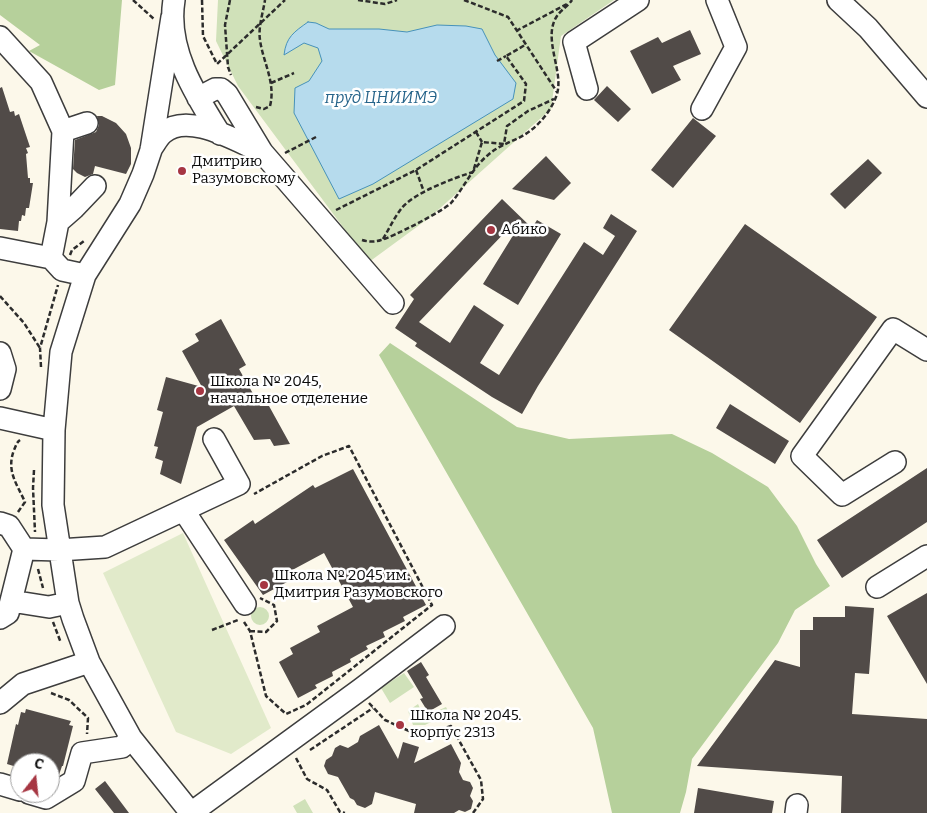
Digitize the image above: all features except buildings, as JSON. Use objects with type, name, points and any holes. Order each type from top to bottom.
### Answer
[{"type":"street","points":[[587,89],[574,42],[638,0]]},
{"type":"street","points":[[702,109],[736,47],[716,0]]},
{"type":"street","points":[[838,0],[868,28],[927,96]]},
{"type":"street","points":[[164,14],[176,49],[198,98],[220,134]]},
{"type":"street","points":[[58,605],[59,550],[52,505],[46,427],[60,352],[85,275],[130,204],[151,150],[164,14]]},
{"type":"street","points":[[0,37],[41,82],[63,132],[57,264]]},
{"type":"street","points":[[198,98],[215,89],[221,89],[227,94],[262,152],[393,303]]},
{"type":"street","points":[[63,132],[87,123]]},
{"type":"street","points":[[151,150],[163,134],[175,126],[190,124],[204,127],[262,152]]},
{"type":"street","points":[[58,222],[95,186]]},
{"type":"street","points":[[0,248],[57,264],[85,275]]},
{"type":"street","points":[[896,462],[842,495],[802,456],[893,329],[927,350]]},
{"type":"street","points":[[0,353],[5,369],[0,389]]},
{"type":"street","points":[[0,418],[46,427]]},
{"type":"street","points":[[4,524],[30,549],[59,550],[105,547],[239,484],[214,439]]},
{"type":"street","points":[[184,511],[244,611]]},
{"type":"street","points":[[30,549],[6,609],[58,605],[73,619],[81,664],[131,738],[191,813],[295,754],[361,689],[444,626]]},
{"type":"street","points":[[877,587],[927,556]]},
{"type":"street","points":[[0,703],[23,684],[81,664]]},
{"type":"street","points":[[60,790],[74,781],[82,753],[122,747],[131,738]]},
{"type":"path","points":[[133,0],[164,14]]},
{"type":"path","points":[[202,0],[203,36],[217,64],[285,0]]},
{"type":"path","points":[[230,0],[225,25],[228,67],[232,80]]},
{"type":"path","points":[[256,114],[250,106],[264,109],[270,106],[272,98],[271,83],[260,38],[265,0]]},
{"type":"path","points":[[358,0],[385,4],[397,0]]},
{"type":"path","points":[[464,0],[508,17],[558,94]]},
{"type":"path","points":[[516,31],[572,0]]},
{"type":"path","points":[[359,238],[365,241],[382,240],[450,205],[473,172],[488,155],[504,144],[524,135],[542,120],[558,94],[558,76],[553,52],[552,28],[556,17],[572,0]]},
{"type":"path","points":[[497,61],[525,45]]},
{"type":"path","points":[[330,213],[416,170],[524,101],[526,84],[506,56]]},
{"type":"path","points":[[271,83],[294,73]]},
{"type":"path","points":[[504,144],[507,126],[528,111],[555,99]]},
{"type":"path","points":[[473,172],[482,142],[476,132]]},
{"type":"path","points":[[290,160],[285,153],[316,137]]},
{"type":"path","points":[[482,142],[504,144]]},
{"type":"path","points":[[416,170],[424,192]]},
{"type":"path","points":[[382,240],[402,207],[424,192],[448,180],[473,172]]},
{"type":"path","points":[[40,367],[40,348],[57,264],[88,238]]},
{"type":"path","points":[[0,296],[24,323],[40,348]]},
{"type":"path","points":[[4,524],[25,502],[13,478],[10,460],[17,443],[46,427]]},
{"type":"path","points":[[250,496],[322,456],[349,446],[432,605],[306,705],[286,714],[266,696],[250,631]]},
{"type":"path","points":[[35,461],[30,549],[58,605],[57,634],[81,664]]},
{"type":"path","points":[[212,630],[244,611]]},
{"type":"path","points":[[361,689],[373,708],[385,720],[420,736],[451,726],[481,780],[483,799],[474,813]]},
{"type":"path","points":[[51,693],[69,700],[88,718],[86,753]]},
{"type":"path","points":[[344,813],[340,812],[327,790],[307,779],[295,754],[373,708]]},
{"type":"green space","points":[[0,0],[122,0],[115,85],[99,90],[29,51],[40,45],[0,15]]},
{"type":"green space","points":[[218,0],[614,0],[561,36],[551,109],[429,218],[369,262],[238,86],[216,41]]},
{"type":"green space","points":[[390,343],[517,427],[569,439],[672,434],[712,453],[768,487],[797,526],[816,564],[830,586],[795,610],[778,643],[692,759],[680,813],[612,813],[593,728],[379,355]]},
{"type":"green space","points":[[183,533],[271,728],[231,754],[176,732],[103,573]]},
{"type":"green space","points":[[260,607],[266,610],[269,616],[266,622],[260,625],[254,622],[251,616],[254,610]]},
{"type":"green space","points":[[404,673],[414,687],[390,703],[381,688]]},
{"type":"green space","points":[[418,704],[424,717],[446,707],[449,713],[425,725],[413,725],[408,711]]},
{"type":"green space","points":[[305,799],[313,813],[297,813],[293,806]]},
{"type":"water","name":"пруд ЦНИИМЭ","points":[[308,22],[316,23],[329,29],[379,29],[407,32],[437,25],[466,26],[482,29],[495,55],[516,83],[513,99],[373,184],[339,199],[294,113],[295,88],[309,81],[322,61],[318,48],[304,43],[284,55],[289,39]]},
{"type":"place","name":"Дмитрию Разумовскому","points":[[182,171]]},
{"type":"place","name":"Абико","points":[[491,230]]},
{"type":"place","name":"Школа № 2045, начальное отделение","points":[[200,391]]},
{"type":"place","name":"Школа № 2045 им. Дмитрия Разумовского","points":[[264,585]]},
{"type":"place","name":"Школа № 2045. корпус 2313","points":[[400,725]]}]
